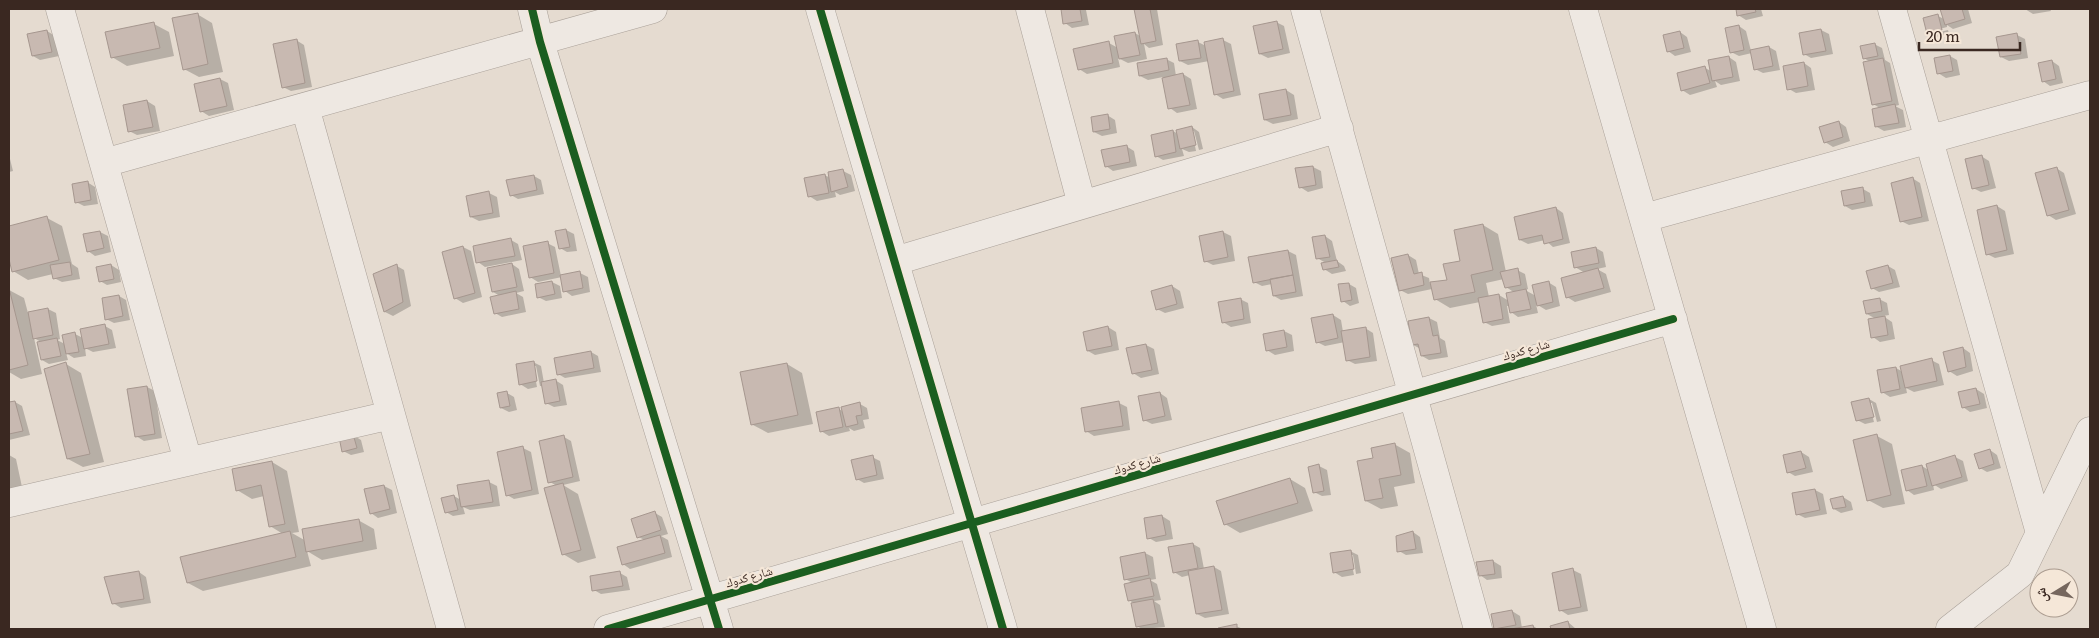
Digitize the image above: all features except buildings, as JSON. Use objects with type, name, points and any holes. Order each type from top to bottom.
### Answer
[{"type":"street","points":[[60,9],[188,461]]},
{"type":"street","points":[[532,9],[540,42],[720,629]]},
{"type":"street","points":[[104,163],[653,9]]},
{"type":"street","points":[[820,9],[1003,629]]},
{"type":"street","points":[[1030,9],[1082,205]]},
{"type":"street","points":[[1305,9],[1414,394],[1478,629]]},
{"type":"street","points":[[1892,9],[2040,533]]},
{"type":"street","points":[[1589,11],[1644,218],[1762,629]]},
{"type":"street","points":[[1644,218],[2090,95]]},
{"type":"street","points":[[305,108],[451,629]]},
{"type":"street","points":[[895,260],[1339,128]]},
{"type":"street","name":"شارع كدوك","points":[[608,629],[1673,319]]},
{"type":"street","points":[[9,503],[391,415]]},
{"type":"street","points":[[1950,629],[2020,574],[2090,430]]},
{"type":"cycle path","points":[[532,9],[540,42],[719,629]]},
{"type":"cycle path","points":[[820,9],[1003,629]]},
{"type":"cycle path","points":[[608,629],[1673,319]]}]
